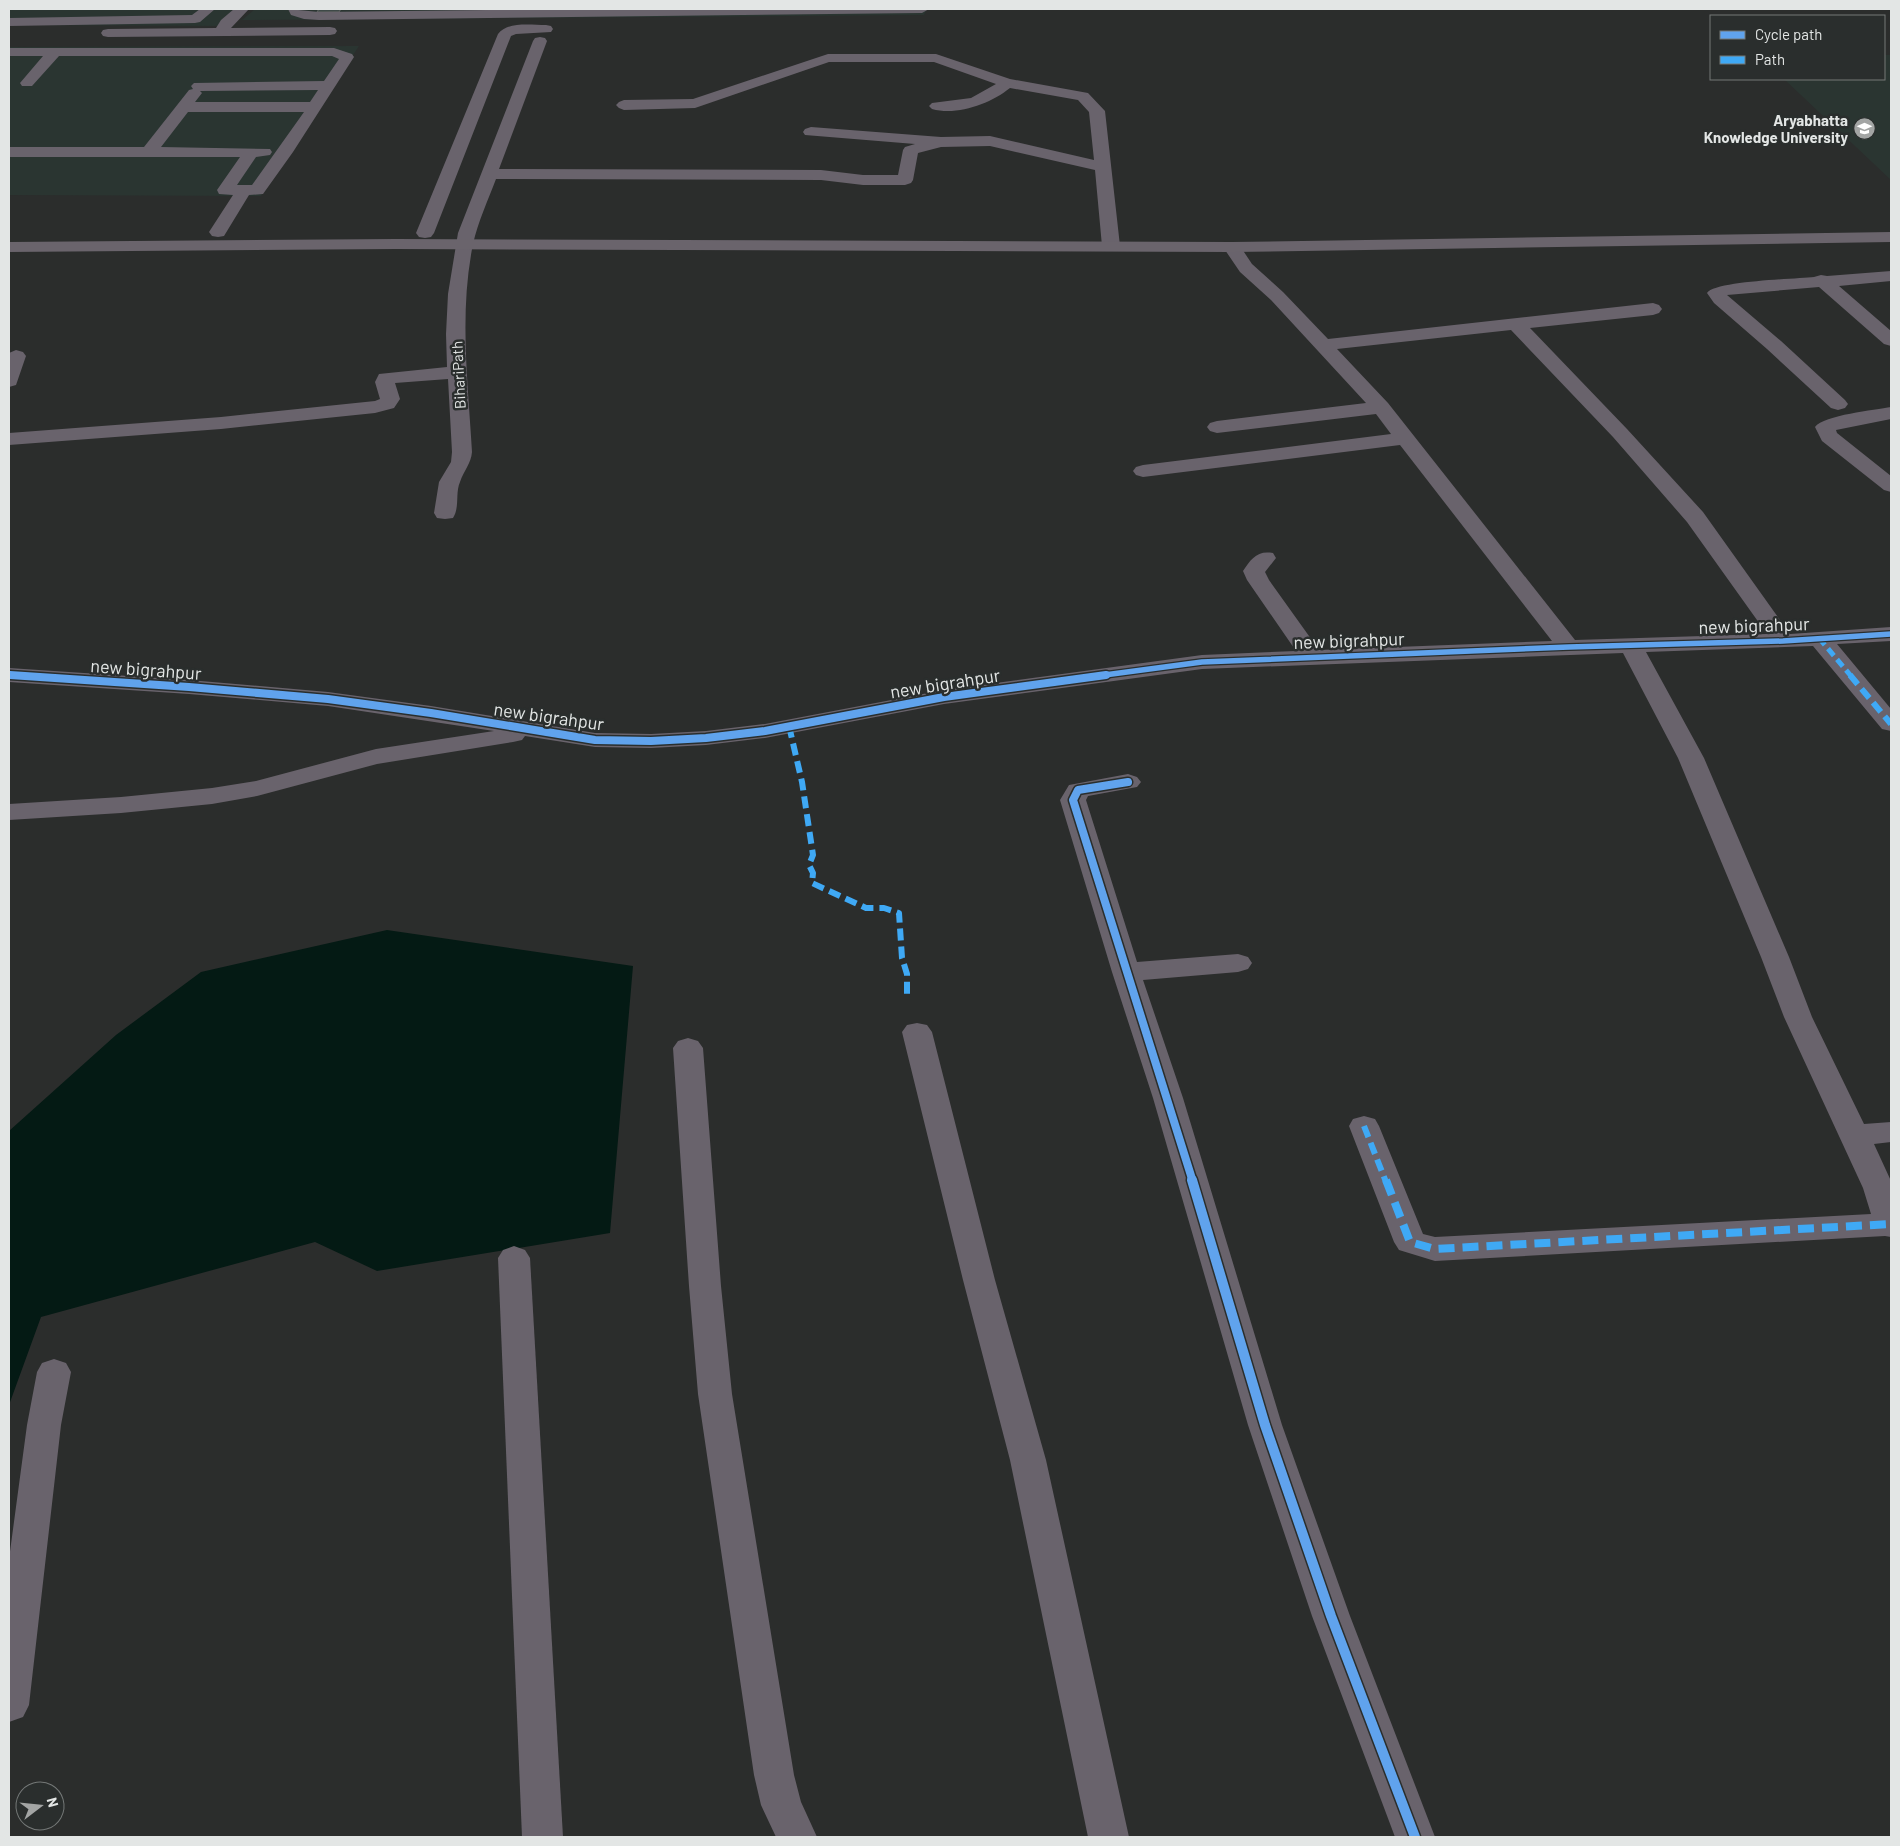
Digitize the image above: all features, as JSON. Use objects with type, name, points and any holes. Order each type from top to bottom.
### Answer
[{"type":"main road","points":[[1703,234],[1891,224]]},
{"type":"main road","points":[[58,230],[425,233],[466,239]]},
{"type":"main road","points":[[9,247],[466,239],[1110,239],[1703,234],[1891,237]]},
{"type":"main road","points":[[1110,239],[1232,247],[1327,238]]},
{"type":"street","points":[[9,22],[195,19],[208,9]]},
{"type":"street","points":[[220,32],[226,23],[242,9]]},
{"type":"street","points":[[295,9],[296,12],[304,15],[319,16],[602,19],[922,9]]},
{"type":"street","points":[[602,19],[623,26]]},
{"type":"street","points":[[490,30],[564,29]]},
{"type":"street","points":[[425,233],[505,34],[513,30]]},
{"type":"street","points":[[9,34],[347,31]]},
{"type":"street","name":"BihariPath","points":[[445,513],[449,482],[462,462],[455,334],[466,239],[540,41]]},
{"type":"street","points":[[9,52],[334,52],[347,57],[313,107],[286,152],[257,190],[225,190],[251,152]]},
{"type":"street","points":[[27,83],[55,52]]},
{"type":"street","points":[[149,152],[224,52]]},
{"type":"street","points":[[624,106],[694,103],[828,58],[936,58],[1007,83],[1083,96],[1098,111],[1110,239]]},
{"type":"street","points":[[847,72],[904,73]]},
{"type":"street","points":[[932,73],[979,74]]},
{"type":"street","points":[[937,106],[975,103],[994,95],[1007,83]]},
{"type":"street","points":[[199,86],[328,85]]},
{"type":"street","points":[[183,107],[313,107]]},
{"type":"street","points":[[811,132],[941,142],[990,141],[1103,167]]},
{"type":"street","points":[[489,174],[821,174],[862,181],[905,180],[911,150],[941,142]]},
{"type":"street","points":[[9,152],[286,152]]},
{"type":"street","points":[[218,232],[244,190]]},
{"type":"street","points":[[1232,247],[1246,268],[1277,296],[1381,406],[1404,438],[1569,647]]},
{"type":"street","points":[[1838,404],[1774,345],[1720,299],[1716,293],[1724,290],[1821,280],[1883,276],[1891,288]]},
{"type":"street","points":[[1821,280],[1891,340]]},
{"type":"street","points":[[1324,345],[1653,309]]},
{"type":"street","points":[[1515,323],[1620,433],[1695,517],[1728,560],[1782,641]]},
{"type":"street","points":[[9,381],[16,356]]},
{"type":"street","points":[[9,439],[221,424],[374,407],[386,404],[390,399],[385,382],[386,378],[458,372]]},
{"type":"street","points":[[1217,427],[1381,406]]},
{"type":"street","points":[[1891,413],[1825,427],[1830,437],[1891,486]]},
{"type":"street","points":[[1143,471],[1404,438]]},
{"type":"street","points":[[1265,558],[1254,571],[1258,580],[1312,657]]},
{"type":"street","name":"new bigrahpur","points":[[9,675],[180,686],[328,699],[595,740],[651,741],[706,738],[765,731],[944,697],[1146,668],[1236,659],[1630,644],[1782,641],[1891,634]]},
{"type":"street","points":[[1819,638],[1891,724]]},
{"type":"street","points":[[1364,1126],[1410,1242],[1435,1249],[1891,1225],[1879,1188],[1798,1017],[1775,957],[1691,758],[1630,644]]},
{"type":"street","points":[[9,812],[121,805],[212,796],[256,788],[376,757],[537,732]]},
{"type":"street","points":[[1128,782],[1078,790],[1074,800],[1126,972],[1168,1098],[1265,1425],[1331,1616],[1415,1837]]},
{"type":"street","points":[[1126,972],[1238,963]]},
{"type":"street","points":[[917,1032],[979,1280],[1028,1460],[1109,1837]]},
{"type":"street","points":[[688,1048],[705,1286],[715,1394],[774,1775],[781,1805],[797,1837]]},
{"type":"street","points":[[1854,1135],[1891,1132]]},
{"type":"street","points":[[514,1258],[543,1837]]},
{"type":"street","points":[[9,1705],[44,1425],[54,1372]]},
{"type":"shaded area","points":[[9,9],[236,9],[218,26],[9,25]]},
{"type":"shaded area","points":[[255,9],[927,9],[924,15],[242,20]]},
{"type":"shaded area","points":[[359,46],[261,196],[9,195],[9,47]]},
{"type":"shaded area","name":"Aryabhatta Knowledge University","points":[[1885,55],[1891,55],[1891,180],[1785,80],[1885,80]]},
{"type":"shaded area","points":[[387,930],[633,966],[610,1233],[377,1271],[315,1242],[41,1317],[9,1405],[9,1131],[116,1035],[201,972]]},
{"type":"building","points":[[319,9],[341,9],[339,12],[317,12]]},
{"type":"building","points":[[477,9],[543,9],[492,11]]},
{"type":"marked path","points":[[1819,638],[1891,724]]},
{"type":"marked path","points":[[789,726],[802,782],[813,855],[809,865],[813,873],[812,883],[866,908],[884,908],[899,913],[902,958],[907,974],[907,995]]},
{"type":"marked path","points":[[1364,1126],[1410,1242],[1435,1249],[1891,1224]]},
{"type":"cycle path","points":[[9,675],[189,687],[328,699],[431,713],[595,740],[651,741],[706,738],[765,731],[944,697],[1202,662],[1569,647],[1783,641],[1891,634]]},
{"type":"cycle path","points":[[1128,782],[1078,790],[1073,800],[1126,972],[1168,1098],[1265,1425],[1331,1616],[1415,1837]]},
{"type":"place","name":"Aryabhatta Knowledge University","points":[[1864,129]]}]
